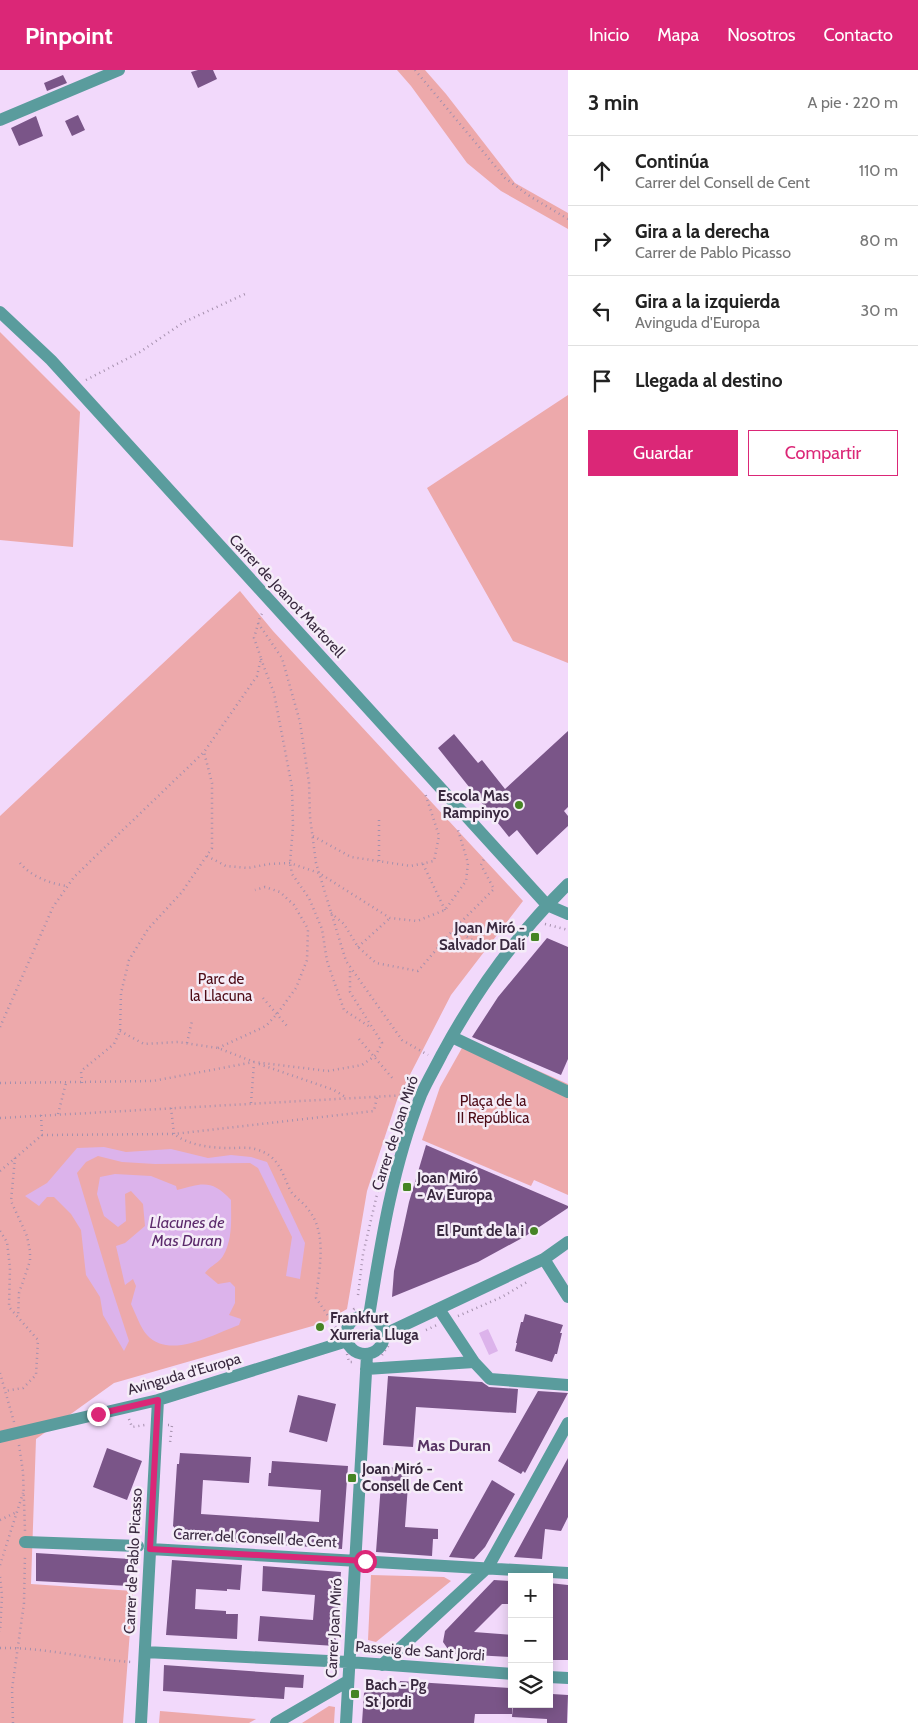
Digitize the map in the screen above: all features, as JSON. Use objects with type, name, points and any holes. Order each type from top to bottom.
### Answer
[{"type":"street","points":[[0,120],[119,70]]},
{"type":"street","name":"Carrer de Joanot Martorell","points":[[0,312],[75,387],[547,905]]},
{"type":"street","name":"Carrer de Joan Miró","points":[[369,1313],[384,1220],[405,1143],[422,1094],[452,1037],[500,964],[547,905],[568,884]]},
{"type":"street","points":[[547,905],[568,914]]},
{"type":"street","points":[[452,1037],[568,1092]]},
{"type":"street","points":[[366,1362],[381,1347],[388,1332],[544,1259],[568,1242]]},
{"type":"street","points":[[544,1259],[568,1297]]},
{"type":"street","points":[[439,1308],[474,1362],[490,1378],[568,1385]]},
{"type":"street","points":[[388,1332],[369,1313],[356,1318],[350,1323],[342,1338],[366,1362],[474,1362]]},
{"type":"street","name":"Avinguda d'Europa","points":[[0,1437],[158,1400],[342,1338]]},
{"type":"street","name":"Carrer Joan Miró","points":[[346,1723],[366,1362]]},
{"type":"street","name":"Carrer de Pablo Picasso","points":[[141,1723],[145,1652],[144,1548],[158,1400]]},
{"type":"street","points":[[382,1665],[488,1567],[568,1423]]},
{"type":"street","name":"Carrer del Consell de Cent","points":[[25,1542],[568,1573]]},
{"type":"street","name":"Passeig de Sant Jordi","points":[[145,1652],[348,1662],[508,1674]]},
{"type":"street","points":[[553,1677],[568,1678]]},
{"type":"street","points":[[276,1723],[348,1681]]},
{"type":"path","points":[[415,70],[505,178],[531,198],[568,219]]},
{"type":"path","points":[[75,387],[140,352],[184,322],[245,294]]},
{"type":"path","points":[[370,1027],[344,1010],[327,961],[322,929],[309,898],[292,874],[290,864],[293,826],[292,787],[274,693],[254,638],[258,622],[282,658],[300,722],[310,783],[310,817],[319,873],[346,961],[402,1040],[429,1056]]},
{"type":"path","points":[[0,1027],[53,907],[67,886],[74,877],[204,752],[257,676],[261,658]]},
{"type":"path","points":[[82,1083],[81,1071],[114,1044],[120,1031],[121,993],[129,960],[148,929],[182,892],[212,848],[212,783],[204,752]]},
{"type":"path","points":[[312,835],[351,857],[411,866],[434,861],[439,836],[425,793]]},
{"type":"path","points":[[378,820],[379,862]]},
{"type":"path","points":[[207,856],[226,866],[248,868],[269,864],[290,864],[319,873],[390,918],[417,921],[445,910],[466,882],[468,863],[458,830]]},
{"type":"path","points":[[331,913],[344,924],[358,947],[376,963],[418,971],[454,929],[494,889],[481,864],[485,857]]},
{"type":"path","points":[[20,863],[26,871],[56,885],[67,886]]},
{"type":"path","points":[[423,863],[445,910]]},
{"type":"path","points":[[218,1048],[266,1026],[296,988],[307,960],[308,928],[294,905],[280,892],[265,887],[255,890]]},
{"type":"path","points":[[358,947],[390,918]]},
{"type":"path","points":[[533,923],[568,930]]},
{"type":"path","points":[[454,929],[479,944]]},
{"type":"path","points":[[0,1083],[153,1081],[254,1062],[328,1071],[362,1065],[374,1056],[382,1043],[370,1027],[350,992],[350,966]]},
{"type":"path","points":[[263,998],[288,1026]]},
{"type":"path","points":[[187,1043],[192,1021]]},
{"type":"path","points":[[120,1031],[144,1044],[178,1042],[218,1048],[334,1090],[348,1098]]},
{"type":"path","points":[[359,1039],[394,1080]]},
{"type":"path","points":[[251,1104],[254,1062]]},
{"type":"path","points":[[58,1114],[66,1083]]},
{"type":"path","points":[[0,1118],[410,1095]]},
{"type":"path","points":[[0,1171],[42,1135],[174,1134],[374,1111],[377,1097]]},
{"type":"path","points":[[171,1108],[174,1134],[181,1139],[210,1148],[253,1148],[270,1155],[281,1169],[292,1192],[309,1210],[319,1232],[321,1256],[316,1298],[342,1338],[350,1362],[380,1363],[385,1352],[395,1340],[388,1332]]},
{"type":"path","points":[[40,1115],[42,1135]]},
{"type":"path","points":[[15,1158],[11,1201],[27,1236],[30,1250],[30,1261],[19,1293],[18,1317]]},
{"type":"path","points":[[0,1231],[7,1242],[10,1268],[9,1307],[38,1340],[36,1375],[23,1388],[0,1388]]},
{"type":"path","points":[[342,1338],[354,1309],[369,1313]]},
{"type":"path","points":[[0,1373],[17,1434],[24,1490],[24,1603],[12,1688],[13,1723]]},
{"type":"path","points":[[0,1565],[24,1490]]},
{"type":"path","points":[[0,1520],[17,1512]]},
{"type":"path","points":[[0,1577],[2,1596],[0,1632]]},
{"type":"path","points":[[0,1648],[18,1648],[99,1660],[131,1662]]},
{"type":"green space","points":[[397,70],[425,70],[515,183],[568,213],[568,229],[501,191],[467,163],[411,86]]},
{"type":"green space","points":[[0,332],[80,412],[73,547],[0,540]]},
{"type":"green space","points":[[568,395],[568,663],[513,641],[427,488]]},
{"type":"green space","name":"Parc de la Llacuna","points":[[240,591],[273,631],[523,901],[451,995],[397,1100],[367,1191],[347,1309],[323,1323],[114,1383],[36,1439],[31,1584],[133,1591],[123,1723],[0,1723],[0,816]]},
{"type":"green space","name":"Plaça de la II República","points":[[467,1039],[568,1084],[568,1195],[534,1180],[531,1186],[422,1140],[440,1087]]},
{"type":"green space","points":[[371,1575],[444,1577],[451,1581],[376,1642],[368,1640]]},
{"type":"green space","points":[[329,1706],[335,1707],[334,1723],[302,1723]]},
{"type":"green space","points":[[160,1711],[256,1719],[249,1723],[159,1723]]},
{"type":"water","points":[[104,1147],[126,1152],[171,1149],[208,1158],[231,1155],[251,1157],[267,1162],[305,1243],[300,1279],[286,1276],[292,1237],[258,1168],[250,1163],[155,1164],[122,1162],[98,1156],[86,1162],[77,1173],[129,1341],[124,1351],[103,1315],[100,1297],[86,1275],[81,1230],[71,1214],[54,1197],[47,1197],[39,1206],[25,1196],[47,1183],[77,1148]]},
{"type":"water","name":"Llacunes de Mas Duran","points":[[115,1174],[151,1176],[176,1186],[177,1190],[206,1184],[218,1189],[231,1200],[231,1229],[226,1249],[222,1258],[205,1273],[218,1284],[230,1282],[235,1287],[235,1303],[229,1315],[241,1319],[239,1325],[205,1339],[180,1345],[168,1345],[157,1342],[147,1335],[140,1325],[131,1304],[136,1286],[133,1279],[125,1285],[116,1246],[125,1243],[145,1226],[143,1204],[131,1191],[125,1194],[126,1221],[118,1227],[104,1216],[97,1194],[100,1177]]},
{"type":"water","points":[[488,1329],[498,1351],[489,1355],[479,1333]]},
{"type":"building","points":[[213,70],[217,79],[198,88],[191,72]]},
{"type":"building","points":[[63,75],[67,83],[47,91],[44,83]]},
{"type":"building","points":[[78,115],[85,130],[72,136],[65,121]]},
{"type":"building","points":[[36,116],[43,136],[19,146],[11,128]]},
{"type":"building","points":[[568,731],[568,807],[564,811],[568,816],[568,826],[537,855],[517,830],[509,837],[438,748],[454,734],[478,763],[482,760],[505,789]]},
{"type":"building","points":[[547,938],[568,947],[568,1059],[561,1075],[472,1037],[498,997]]},
{"type":"building","points":[[426,1145],[568,1206],[568,1208],[524,1237],[478,1262],[392,1297],[394,1271],[409,1202]]},
{"type":"building","points":[[525,1314],[563,1325],[557,1354],[555,1354],[552,1362],[515,1351],[521,1322],[523,1322]]},
{"type":"building","points":[[388,1376],[482,1382],[489,1387],[518,1389],[516,1413],[416,1407],[413,1447],[383,1445]]},
{"type":"building","points":[[538,1391],[568,1393],[525,1473],[523,1471],[521,1474],[498,1461]]},
{"type":"building","points":[[298,1395],[336,1404],[327,1442],[289,1432]]},
{"type":"building","points":[[107,1448],[142,1461],[127,1500],[93,1487]]},
{"type":"building","points":[[180,1453],[251,1457],[249,1483],[203,1480],[201,1514],[319,1522],[321,1490],[268,1486],[272,1461],[348,1466],[342,1549],[266,1544],[266,1538],[245,1536],[244,1543],[174,1538],[177,1464],[179,1464]]},
{"type":"building","points":[[568,1458],[568,1517],[561,1531],[545,1529],[542,1559],[514,1557]]},
{"type":"building","points":[[386,1467],[400,1468],[400,1471],[409,1471],[405,1527],[438,1529],[438,1539],[433,1539],[432,1556],[376,1552],[382,1470],[386,1470]]},
{"type":"building","points":[[492,1480],[515,1494],[485,1547],[474,1559],[449,1557]]},
{"type":"building","points":[[36,1553],[130,1559],[129,1586],[36,1581]]},
{"type":"building","points":[[172,1560],[242,1565],[240,1590],[196,1589],[195,1609],[226,1611],[226,1614],[238,1614],[237,1639],[166,1635]]},
{"type":"building","points":[[263,1566],[341,1572],[335,1646],[258,1641],[260,1616],[313,1620],[315,1595],[262,1591]]},
{"type":"building","points":[[494,1580],[508,1581],[508,1604],[502,1604],[474,1632],[508,1635],[508,1657],[450,1652],[443,1642],[445,1631]]},
{"type":"building","points":[[553,1583],[568,1585],[568,1660],[553,1660]]},
{"type":"building","points":[[164,1665],[304,1675],[303,1688],[285,1687],[284,1699],[163,1691]]},
{"type":"building","points":[[383,1680],[399,1687],[400,1681],[508,1688],[508,1708],[512,1708],[512,1714],[475,1714],[474,1723],[362,1723],[364,1693]]},
{"type":"building","points":[[553,1694],[568,1695],[567,1723],[547,1723],[547,1719],[512,1717],[513,1708],[553,1708]]},
{"type":"place","name":"Escola Mas Rampinyo","points":[[519,805]]},
{"type":"place","name":"Joan Miró - Salvador Dalí","points":[[535,937]]},
{"type":"place","name":"Joan Miró - Av Europa","points":[[407,1187]]},
{"type":"place","name":"El Punt de la i","points":[[534,1231]]},
{"type":"place","name":"Frankfurt Xurreria Lluga","points":[[320,1327]]},
{"type":"place","name":"Joan Miró - Consell de Cent","points":[[352,1478]]},
{"type":"place","name":"Bach - Pg St Jordi","points":[[355,1694]]},
{"type":"district","name":"Mas Duran","points":[[454,1445]]},
{"type":"route","points":[[98,1414],[158,1400],[150,1549],[365,1561]]}]
